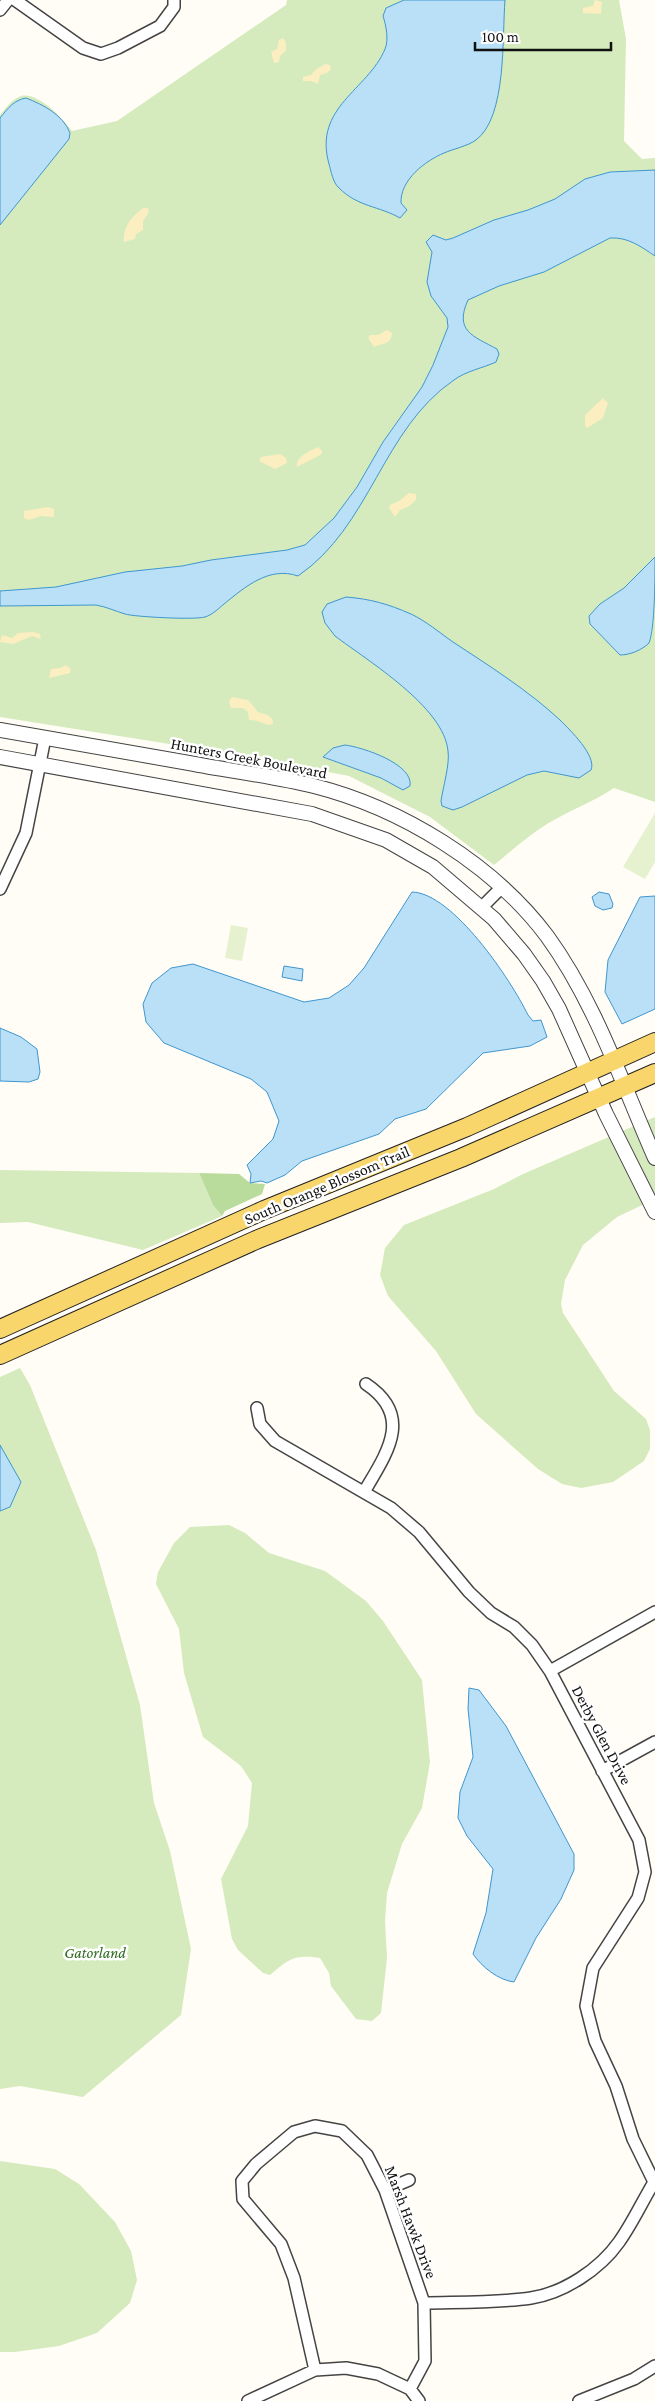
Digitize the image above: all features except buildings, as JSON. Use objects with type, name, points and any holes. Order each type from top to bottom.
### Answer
[{"type":"main road","name":"South Orange Blossom Trail","points":[[0,1329],[264,1210],[467,1127],[655,1042]]},
{"type":"main road","name":"South Orange Blossom Trail","points":[[0,1355],[256,1240],[390,1188],[655,1073]]},
{"type":"street","points":[[0,10],[8,0]]},
{"type":"street","points":[[15,0],[83,48],[101,54],[118,48],[160,26],[174,8],[174,0]]},
{"type":"street","name":"Hunters Creek Boulevard","points":[[0,730],[316,786],[378,808],[419,828],[460,855],[502,887],[546,935],[567,966],[613,1061],[655,1158]]},
{"type":"street","points":[[0,889],[26,833],[45,738]]},
{"type":"street","points":[[0,757],[312,814],[386,840],[433,867],[482,907],[524,954],[543,981],[559,1009],[599,1098],[655,1212]]},
{"type":"street","points":[[482,907],[502,887]]},
{"type":"street","points":[[364,1492],[389,1449],[394,1424],[380,1393],[366,1384]]},
{"type":"street","name":"Derby Glen Drive","points":[[257,1408],[260,1424],[275,1441],[391,1508],[419,1532],[469,1592],[491,1613],[514,1627],[532,1645],[550,1671],[639,1840],[650,1871],[638,1898],[593,1968],[586,2006],[595,2041],[616,2086],[633,2139],[654,2183]]},
{"type":"street","points":[[550,1671],[655,1612]]},
{"type":"street","points":[[602,1770],[655,1742]]},
{"type":"street","name":"Marsh Hawk Drive","points":[[315,2370],[294,2278],[281,2244],[243,2200],[242,2181],[256,2164],[294,2132],[315,2126],[342,2131],[367,2155],[385,2190],[424,2303],[425,2361],[410,2390]]},
{"type":"street","points":[[385,2190],[409,2180]]},
{"type":"street","points":[[424,2303],[532,2298],[559,2289],[586,2274],[620,2242],[654,2183]]},
{"type":"street","points":[[579,2401],[598,2397],[655,2366]]},
{"type":"street","points":[[248,2401],[315,2370],[346,2368],[378,2374],[410,2390],[419,2401]]},
{"type":"green space","points":[[287,0],[619,0],[626,39],[624,141],[642,159],[655,158],[655,802],[614,788],[539,829],[494,865],[430,817],[349,776],[251,757],[0,717],[0,115],[15,99],[21,96],[28,96],[43,102],[72,131],[117,121],[286,5]]},
{"type":"green space","points":[[655,813],[655,862],[645,879],[623,867]]},
{"type":"green space","points":[[231,925],[248,928],[242,961],[225,958]]},
{"type":"green space","points":[[655,1117],[655,1199],[617,1217],[583,1245],[565,1280],[561,1304],[563,1313],[614,1391],[646,1419],[650,1430],[650,1449],[644,1461],[613,1482],[581,1488],[562,1484],[538,1469],[476,1414],[436,1351],[388,1296],[380,1275],[385,1248],[404,1225],[494,1189],[523,1174]]},
{"type":"green space","points":[[0,1170],[199,1173],[213,1205],[222,1216],[143,1250],[28,1222],[0,1223]]},
{"type":"green space","points":[[199,1173],[239,1174],[250,1183],[265,1184],[262,1194],[225,1211],[222,1216],[213,1205]]},
{"type":"green space","name":"Gatorland","points":[[20,1368],[30,1385],[96,1550],[140,1705],[154,1803],[170,1851],[191,1949],[181,2015],[83,2097],[20,2086],[0,2089],[0,1377]]},
{"type":"green space","points":[[229,1525],[245,1533],[269,1553],[325,1571],[366,1601],[383,1621],[422,1680],[430,1762],[422,1808],[402,1844],[387,1893],[385,1921],[387,1958],[381,2013],[372,2021],[356,2019],[331,1986],[329,1973],[320,1958],[298,1957],[292,1959],[270,1975],[263,1973],[238,1950],[232,1939],[221,1879],[248,1826],[252,1783],[241,1766],[203,1737],[184,1673],[179,1629],[156,1584],[158,1572],[174,1543],[190,1527]]},
{"type":"green space","points":[[0,2161],[55,2169],[79,2184],[115,2222],[131,2251],[137,2280],[130,2303],[97,2333],[59,2346],[15,2352],[0,2352]]},
{"type":"sand","points":[[595,0],[602,2],[601,14],[583,13],[583,8],[593,6]]},
{"type":"sand","points":[[283,38],[286,42],[286,50],[280,56],[279,62],[274,63],[271,52],[277,49],[279,40]]},
{"type":"sand","points":[[325,64],[330,65],[331,69],[327,73],[320,75],[318,84],[311,81],[303,81],[303,77],[311,75]]},
{"type":"sand","points":[[143,208],[148,208],[149,212],[143,221],[143,230],[136,234],[135,239],[124,242],[126,227]]},
{"type":"sand","points":[[387,330],[392,333],[390,340],[374,347],[368,338],[370,335],[378,335]]},
{"type":"sand","points":[[603,398],[608,403],[603,418],[587,428],[585,425],[585,415]]},
{"type":"sand","points":[[318,447],[322,454],[297,467],[298,460],[301,457]]},
{"type":"sand","points":[[280,454],[286,458],[287,463],[275,469],[259,461],[261,457]]},
{"type":"sand","points":[[409,493],[416,494],[416,500],[408,507],[400,510],[395,517],[389,508],[390,505]]},
{"type":"sand","points":[[48,507],[54,509],[54,517],[41,516],[29,520],[24,518],[24,511]]},
{"type":"sand","points":[[33,632],[40,634],[41,639],[32,636],[13,644],[0,642],[2,635],[12,638],[18,633]]},
{"type":"sand","points":[[66,665],[71,669],[70,673],[49,678],[51,669]]},
{"type":"sand","points":[[232,697],[248,700],[258,712],[270,717],[273,724],[249,720],[248,712],[243,708],[231,708],[229,701]]},
{"type":"water","points":[[404,0],[505,0],[501,75],[493,114],[486,129],[473,142],[429,161],[415,172],[409,179],[402,195],[401,203],[407,210],[400,218],[361,203],[339,188],[331,173],[326,144],[329,128],[335,113],[367,76],[385,49],[387,37],[383,16],[386,8]]},
{"type":"water","points":[[26,98],[46,107],[58,116],[70,133],[69,139],[0,225],[0,118],[15,103]]},
{"type":"water","points":[[655,170],[655,256],[623,239],[610,238],[544,272],[499,286],[468,300],[464,310],[463,319],[465,326],[474,336],[497,349],[499,354],[496,362],[459,377],[430,400],[392,450],[343,531],[323,555],[298,576],[277,574],[267,576],[240,591],[213,613],[199,618],[131,615],[96,605],[0,606],[0,591],[56,587],[125,572],[182,566],[211,560],[287,550],[305,545],[334,518],[357,487],[383,442],[422,387],[433,365],[448,327],[447,318],[431,296],[427,282],[432,252],[426,242],[433,235],[446,240],[494,220],[528,210],[555,199],[585,179],[610,172]]},
{"type":"water","points":[[655,557],[654,614],[649,643],[636,652],[620,655],[590,624],[589,616],[600,604],[624,588]]},
{"type":"water","points":[[346,597],[379,602],[411,614],[508,679],[548,709],[576,737],[590,758],[591,770],[579,778],[544,771],[527,775],[462,807],[453,810],[442,806],[441,801],[448,756],[443,734],[433,718],[402,686],[335,636],[325,623],[322,612],[327,604]]},
{"type":"water","points":[[345,745],[374,753],[396,764],[409,778],[410,786],[403,790],[381,778],[323,757],[333,748]]},
{"type":"water","points":[[412,892],[428,896],[445,907],[462,922],[495,961],[528,1015],[533,1021],[541,1020],[547,1037],[530,1046],[483,1053],[426,1109],[395,1119],[379,1134],[302,1161],[285,1175],[267,1183],[261,1181],[250,1183],[251,1174],[247,1165],[273,1139],[279,1121],[267,1092],[251,1079],[164,1043],[146,1022],[143,1004],[152,983],[171,968],[193,964],[304,1002],[329,998],[349,985],[364,968]]},
{"type":"water","points":[[599,892],[609,894],[613,904],[612,908],[603,910],[595,906],[592,897]]},
{"type":"water","points":[[655,896],[655,1009],[622,1024],[605,992],[608,960],[640,897]]},
{"type":"water","points":[[284,966],[303,969],[302,981],[282,977]]},
{"type":"water","points":[[0,1028],[21,1037],[37,1049],[40,1072],[38,1079],[29,1082],[0,1081]]},
{"type":"water","points":[[0,1445],[21,1482],[10,1507],[0,1511]]},
{"type":"water","points":[[469,1688],[479,1690],[506,1726],[574,1854],[574,1870],[561,1899],[536,1938],[514,1982],[502,1979],[491,1972],[473,1954],[486,1913],[493,1869],[467,1836],[458,1818],[460,1792],[473,1757],[468,1709]]}]
